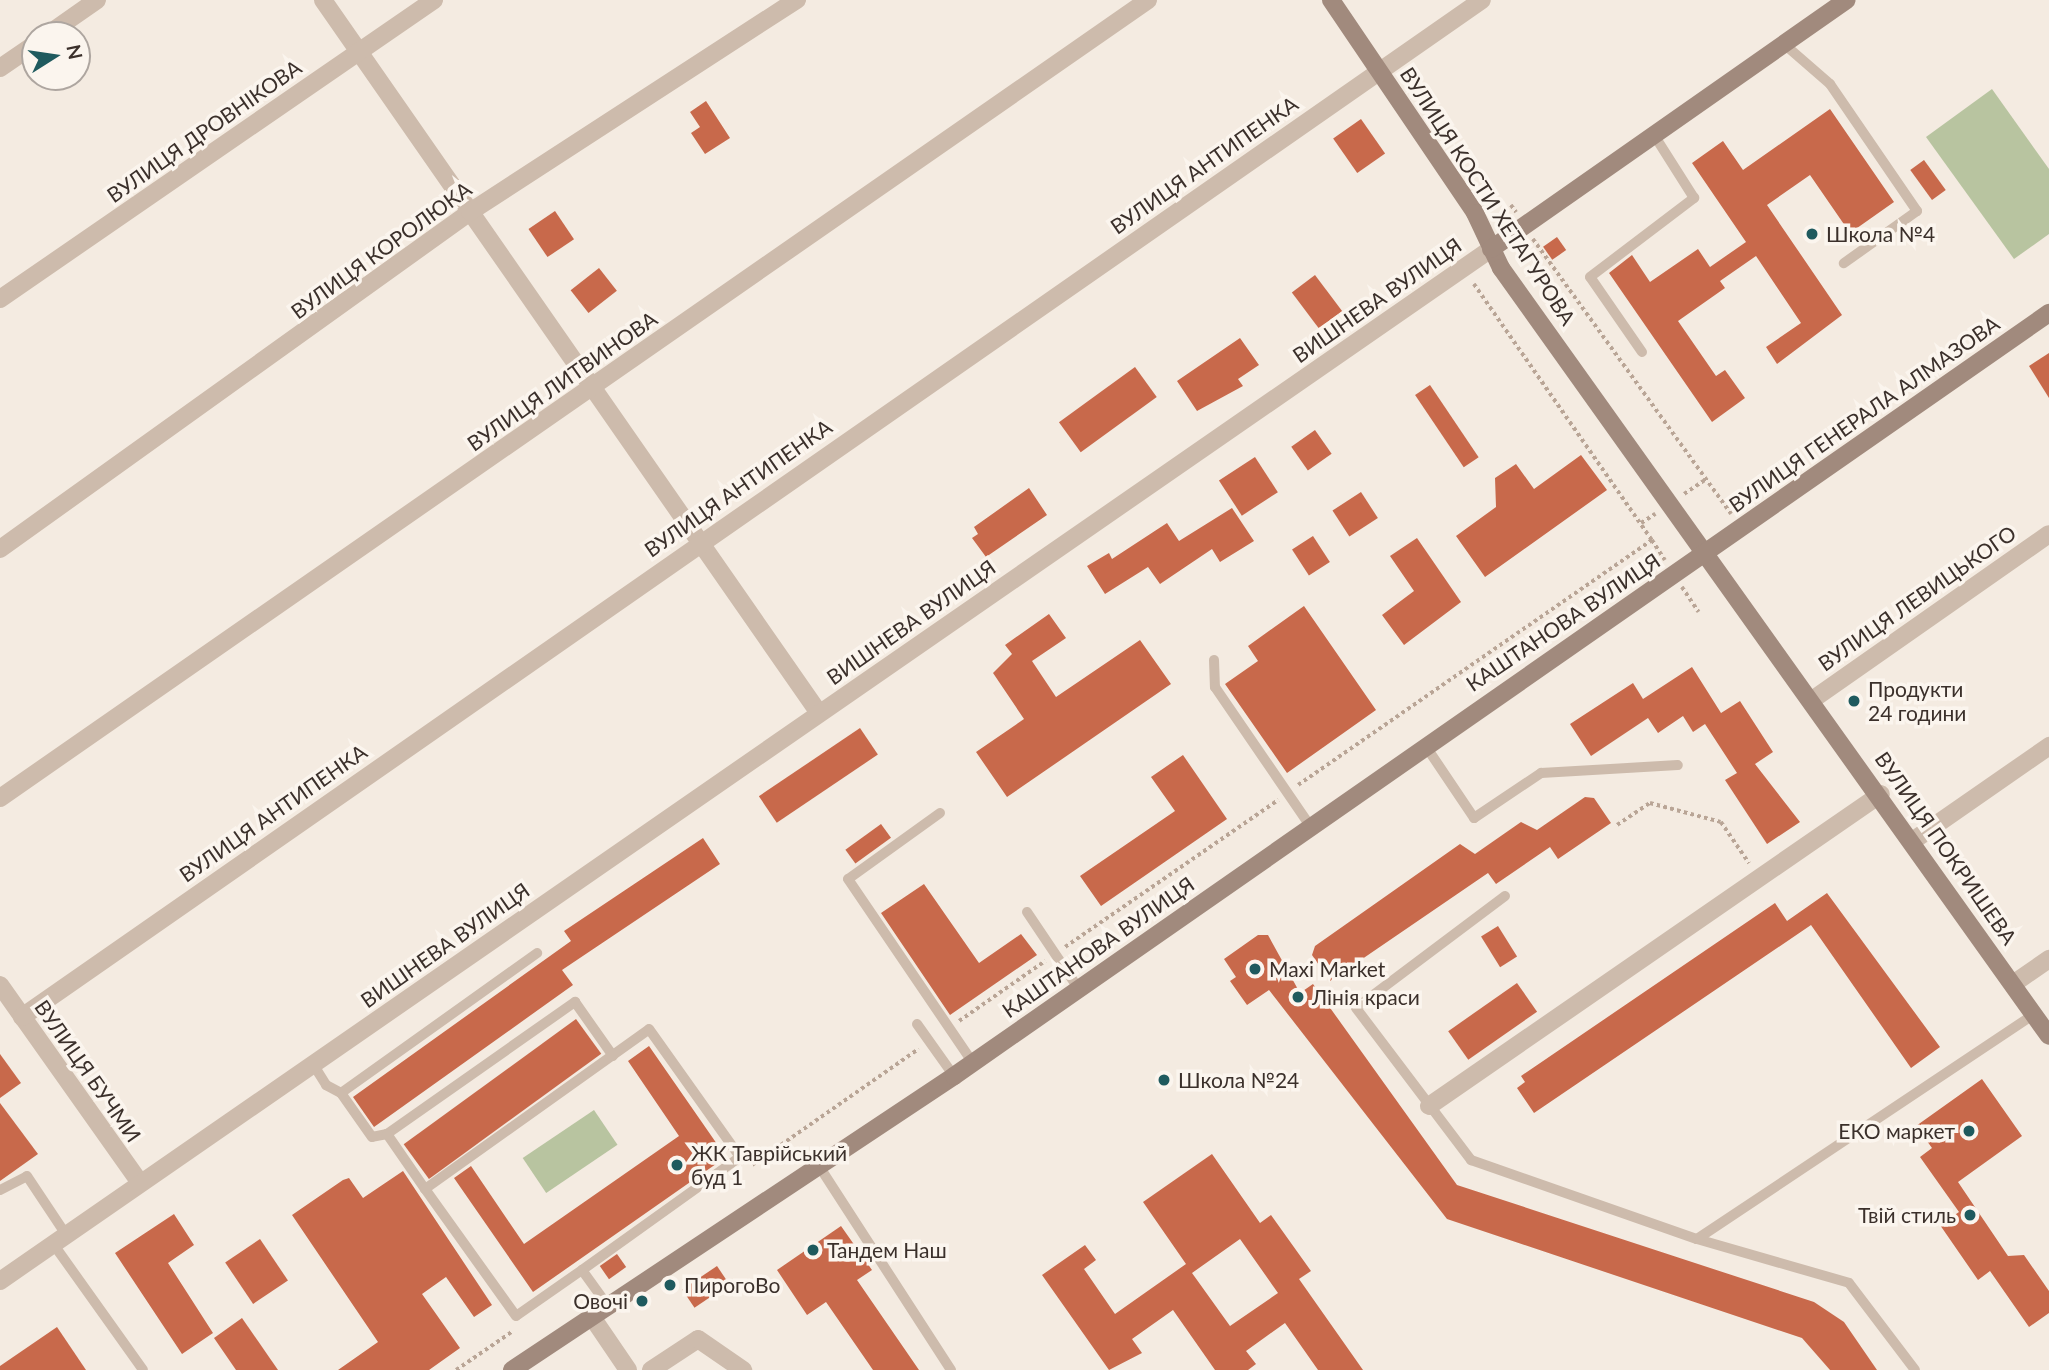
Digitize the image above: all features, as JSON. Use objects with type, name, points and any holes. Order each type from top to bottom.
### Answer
[{"type":"street","points":[[67,21],[97,0]]},
{"type":"street","points":[[323,0],[589,390],[819,713]]},
{"type":"street","name":"ВУЛИЦЯ ДРОВНІКОВА","points":[[0,299],[434,0]]},
{"type":"street","name":"ВУЛИЦЯ КОРОЛЮКА","points":[[0,549],[470,212],[797,0]]},
{"type":"street","name":"ВУЛИЦЯ ЛИТВИНОВА","points":[[0,798],[1148,0]]},
{"type":"street","name":"ВУЛИЦЯ КОСТИ ХЕТАГУРОВА","points":[[1331,0],[1475,213],[1491,249],[1705,553]]},
{"type":"street","name":"ВУЛИЦЯ АНТИПЕНКА","points":[[22,1017],[697,544],[1482,0]]},
{"type":"street","name":"ВИШНЕВА ВУЛИЦЯ","points":[[0,1282],[1847,0]]},
{"type":"street","points":[[0,68],[21,54]]},
{"type":"street","name":"ВУЛИЦЯ ГЕНЕРАЛА АЛМАЗОВА","points":[[1705,553],[2049,313]]},
{"type":"street","name":"ВУЛИЦЯ ЛЕВИЦЬКОГО","points":[[1812,699],[2049,534]]},
{"type":"street","name":"КАШТАНОВА ВУЛИЦЯ","points":[[512,1370],[973,1063],[1425,745],[1705,553]]},
{"type":"street","name":"ВУЛИЦЯ ПОКРИШЕВА","points":[[1705,553],[1914,840],[2049,1036]]},
{"type":"street","points":[[1914,840],[2049,746]]},
{"type":"street","points":[[1429,1106],[1881,794]]},
{"type":"street","points":[[2013,984],[2049,959]]},
{"type":"street","name":"ВУЛИЦЯ БУЧМИ","points":[[0,985],[140,1183]]},
{"type":"street","points":[[592,1317],[628,1370]]},
{"type":"street","points":[[652,1370],[698,1339],[743,1370]]},
{"type":"lane","points":[[1784,44],[1830,85],[1917,211],[1844,263]]},
{"type":"lane","points":[[1642,352],[1590,277],[1694,198],[1654,135]]},
{"type":"lane","points":[[1214,660],[1215,687],[1310,826]]},
{"type":"lane","points":[[1425,745],[1474,818],[1541,773],[1678,765]]},
{"type":"lane","points":[[940,813],[848,879],[973,1063]]},
{"type":"lane","points":[[1505,896],[1356,1008],[1471,1160],[1697,1239],[1849,1283],[1915,1370]]},
{"type":"lane","points":[[1027,912],[1078,988]]},
{"type":"lane","points":[[341,1093],[537,953]]},
{"type":"lane","points":[[313,1064],[326,1085],[341,1093],[372,1137],[387,1134],[575,1002],[613,1056]]},
{"type":"lane","points":[[1697,1239],[2034,1014]]},
{"type":"lane","points":[[916,1024],[954,1076]]},
{"type":"lane","points":[[387,1134],[425,1189],[516,1315],[740,1157],[649,1029],[425,1189]]},
{"type":"lane","points":[[819,1166],[951,1370]]},
{"type":"lane","points":[[0,1190],[27,1176],[60,1240],[143,1370]]},
{"type":"lane","points":[[582,1270],[608,1306]]},
{"type":"path","points":[[1536,244],[1741,528]]},
{"type":"path","points":[[1467,265],[1474,285],[1699,612]]},
{"type":"path","points":[[949,1028],[1651,540]]},
{"type":"path","points":[[1617,825],[1650,803],[1721,821],[1760,879]]},
{"type":"path","points":[[747,1168],[929,1041]]},
{"type":"path","points":[[456,1370],[522,1324]]},
{"type":"green space","points":[[1992,89],[2049,169],[2049,234],[2014,259],[1926,137]]},
{"type":"green space","points":[[594,1110],[617,1145],[546,1193],[523,1158]]},
{"type":"building","points":[[706,101],[730,138],[705,154],[691,133],[700,127],[690,112]]},
{"type":"building","points":[[1830,109],[1894,202],[1850,233],[1810,175],[1767,205],[1842,315],[1777,364],[1766,347],[1801,323],[1756,256],[1720,281],[1725,288],[1678,321],[1716,376],[1725,370],[1745,398],[1712,422],[1609,273],[1632,255],[1650,282],[1698,249],[1710,267],[1746,242],[1692,163],[1723,141],[1743,170]]},
{"type":"building","points":[[1361,119],[1385,153],[1357,173],[1333,139]]},
{"type":"building","points":[[1924,160],[1946,190],[1932,200],[1910,170]]},
{"type":"building","points":[[555,211],[574,239],[547,257],[528,229]]},
{"type":"building","points":[[1557,237],[1566,250],[1552,260],[1543,247]]},
{"type":"building","points":[[599,268],[617,291],[588,313],[571,290]]},
{"type":"building","points":[[1315,275],[1342,311],[1319,328],[1292,292]]},
{"type":"building","points":[[1240,338],[1259,365],[1238,379],[1243,386],[1197,411],[1177,381]]},
{"type":"building","points":[[2049,353],[2049,398],[2029,366]]},
{"type":"building","points":[[1135,367],[1157,397],[1081,452],[1059,422]]},
{"type":"building","points":[[1430,385],[1479,457],[1464,467],[1415,395]]},
{"type":"building","points":[[1315,430],[1332,454],[1308,470],[1291,447]]},
{"type":"building","points":[[1581,455],[1607,490],[1485,577],[1456,536],[1496,507],[1495,478],[1516,464],[1534,489]]},
{"type":"building","points":[[1255,457],[1278,492],[1242,516],[1219,480]]},
{"type":"building","points":[[1029,488],[1047,515],[986,557],[972,538],[978,534],[974,527]]},
{"type":"building","points":[[1361,492],[1378,518],[1349,537],[1332,511]]},
{"type":"building","points":[[1232,508],[1254,541],[1220,562],[1212,549],[1160,584],[1148,567],[1105,594],[1087,566],[1109,553],[1112,559],[1167,523],[1179,541]]},
{"type":"building","points":[[1313,536],[1330,562],[1309,576],[1292,550]]},
{"type":"building","points":[[1417,538],[1461,602],[1404,645],[1382,615],[1414,591],[1390,556]]},
{"type":"building","points":[[1304,606],[1376,710],[1287,773],[1225,684],[1258,661],[1248,646]]},
{"type":"building","points":[[1049,614],[1066,638],[1032,661],[1056,697],[1140,640],[1171,684],[1007,797],[976,752],[1024,719],[993,673],[1012,654],[1005,645]]},
{"type":"building","points":[[1692,667],[1721,713],[1740,701],[1773,752],[1755,764],[1800,822],[1767,844],[1725,780],[1737,773],[1705,724],[1693,732],[1683,716],[1658,733],[1648,718],[1591,756],[1570,724],[1633,683],[1643,699]]},
{"type":"building","points":[[860,728],[878,755],[777,823],[759,796]]},
{"type":"building","points":[[1183,755],[1227,819],[1101,906],[1080,876],[1175,811],[1151,777]]},
{"type":"building","points":[[1585,797],[1594,798],[1611,823],[1558,859],[1550,847],[1496,884],[1488,873],[1330,981],[1312,955],[1315,946],[1460,844],[1475,854],[1521,822],[1537,830]]},
{"type":"building","points":[[881,824],[891,838],[855,864],[845,850]]},
{"type":"building","points":[[703,838],[720,864],[562,970],[573,985],[374,1127],[353,1097],[571,941],[564,931]]},
{"type":"building","points":[[924,884],[979,963],[1021,934],[1037,955],[950,1015],[881,913]]},
{"type":"building","points":[[1827,893],[1940,1047],[1911,1068],[1811,925],[1534,1113],[1517,1088],[1525,1082],[1521,1076],[1775,903],[1787,921]]},
{"type":"building","points":[[1498,926],[1517,957],[1500,967],[1481,937]]},
{"type":"building","points":[[1258,935],[1268,935],[1300,993],[1313,984],[1457,1185],[1814,1302],[1844,1322],[1877,1370],[1830,1370],[1802,1338],[1447,1219],[1269,990],[1247,1005],[1230,981],[1236,977],[1224,959]]},
{"type":"building","points":[[1517,983],[1537,1012],[1468,1060],[1448,1031]]},
{"type":"building","points":[[576,1019],[601,1054],[429,1179],[404,1144]]},
{"type":"building","name":"ЖК Таврійський буд 1","points":[[649,1046],[726,1157],[533,1292],[454,1178],[471,1166],[524,1244],[679,1136],[628,1061]]},
{"type":"building","points":[[0,1054],[21,1083],[0,1098]]},
{"type":"building","points":[[1982,1079],[2022,1136],[1958,1182],[2008,1256],[2024,1255],[2049,1291],[2049,1313],[2029,1327],[1990,1271],[1978,1280],[1940,1225],[1959,1212],[1920,1157],[1932,1148],[1916,1126]]},
{"type":"building","points":[[0,1103],[38,1154],[0,1181]]},
{"type":"building","points":[[1212,1154],[1260,1223],[1271,1215],[1311,1271],[1299,1279],[1363,1370],[1318,1370],[1285,1323],[1246,1351],[1256,1364],[1248,1370],[1215,1370],[1173,1310],[1132,1339],[1142,1353],[1109,1370],[1042,1275],[1085,1245],[1096,1260],[1084,1269],[1115,1314],[1186,1264],[1143,1202]],"holes":[[[1240,1239],[1278,1293],[1230,1326],[1192,1273]]]},
{"type":"building","points":[[403,1171],[492,1305],[474,1317],[446,1277],[422,1294],[460,1348],[429,1370],[338,1370],[378,1342],[292,1215],[343,1180],[349,1178],[363,1198]]},
{"type":"building","points":[[174,1214],[194,1245],[168,1263],[213,1333],[182,1354],[115,1253]]},
{"type":"building","points":[[841,1226],[872,1270],[857,1280],[919,1370],[873,1370],[826,1302],[807,1315],[777,1270]]},
{"type":"building","points":[[260,1239],[288,1280],[253,1304],[225,1262]]},
{"type":"building","points":[[617,1254],[626,1267],[609,1279],[600,1266]]},
{"type":"building","points":[[717,1266],[729,1284],[694,1308],[682,1289]]},
{"type":"building","points":[[242,1318],[278,1370],[236,1370],[214,1338]]},
{"type":"building","points":[[57,1327],[86,1370],[0,1370],[0,1366]]},
{"type":"place","name":"Школа №4","points":[[1812,234]]},
{"type":"place","name":"Продукти 24 години","points":[[1854,701]]},
{"type":"place","name":"Maxi Market","points":[[1255,969]]},
{"type":"place","name":"Лінія краси","points":[[1298,997]]},
{"type":"place","name":"Школа №24","points":[[1164,1080]]},
{"type":"place","name":"ЕКО маркет","points":[[1969,1131]]},
{"type":"place","name":"ЖК Таврійський буд 1","points":[[677,1165]]},
{"type":"place","name":"Твій стиль","points":[[1970,1215]]},
{"type":"place","name":"Тандем Наш","points":[[813,1250]]},
{"type":"place","name":"ПирогоВо","points":[[670,1285]]},
{"type":"place","name":"Овочі","points":[[642,1301]]}]
